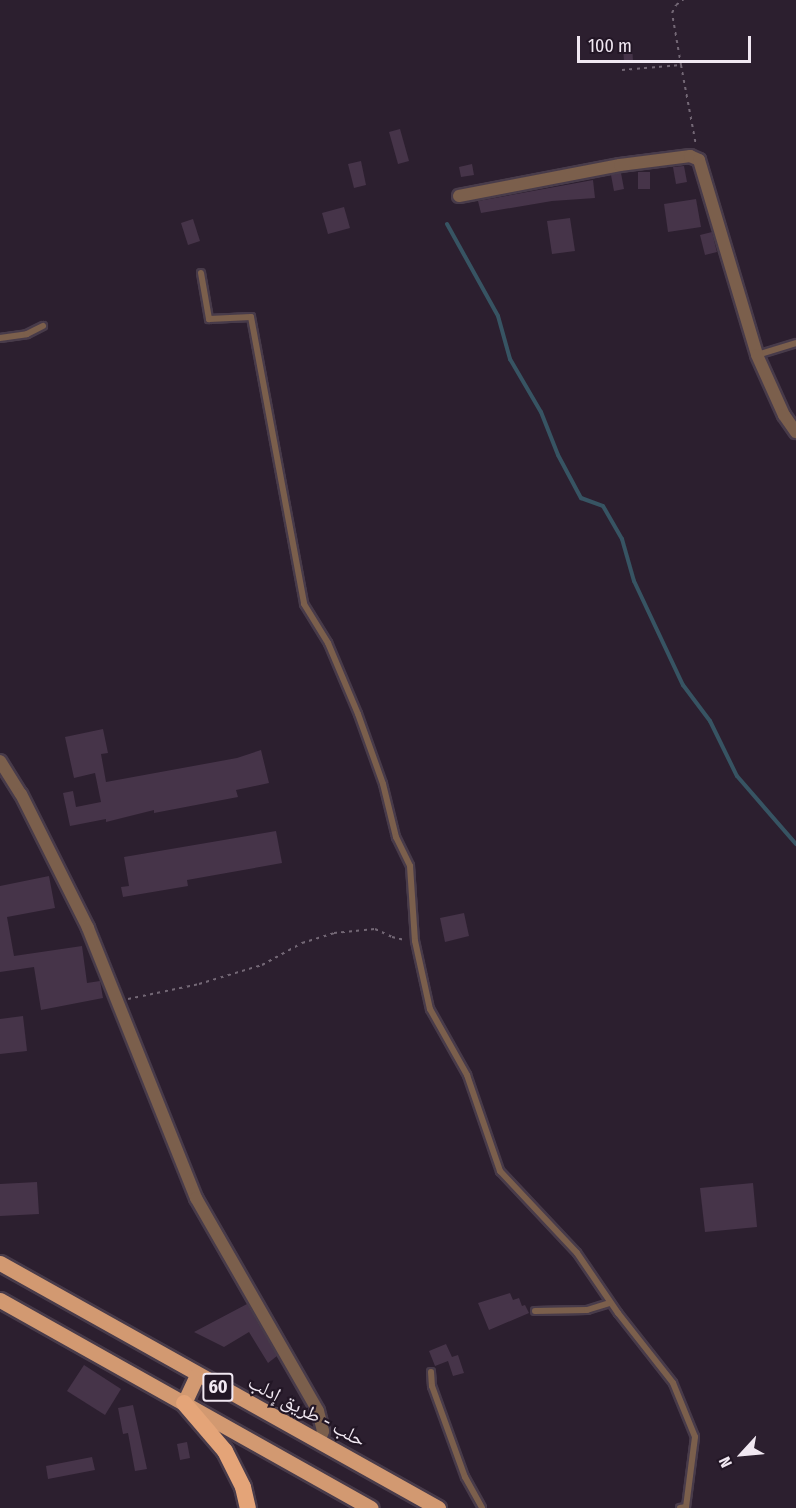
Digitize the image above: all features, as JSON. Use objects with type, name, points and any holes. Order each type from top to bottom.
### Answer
[{"type":"highway","points":[[184,1403],[225,1451],[243,1487],[248,1508]]},
{"type":"main road","name":"حلب - طريق إدلب","points":[[0,1263],[438,1508]]},
{"type":"main road","name":"60","points":[[0,1300],[371,1508]]},
{"type":"main road","points":[[184,1403],[197,1375]]},
{"type":"street","points":[[459,196],[620,165],[690,156],[699,160],[757,355],[784,415],[796,432]]},
{"type":"street","points":[[0,761],[21,794],[88,928],[196,1198],[318,1411],[322,1431],[320,1440]]},
{"type":"lane","points":[[201,273],[209,319],[251,317],[304,604],[328,643],[358,714],[383,784],[396,837],[410,866],[415,941],[430,1009],[467,1075],[500,1171],[577,1253],[610,1303],[673,1383],[695,1437],[686,1507],[680,1508]]},
{"type":"lane","points":[[0,338],[27,334],[43,326]]},
{"type":"lane","points":[[757,355],[796,343]]},
{"type":"lane","points":[[535,1311],[587,1310],[610,1303]]},
{"type":"lane","points":[[430,1372],[432,1386],[465,1477],[482,1508]]},
{"type":"path","points":[[683,0],[676,5],[672,13],[699,160]]},
{"type":"path","points":[[622,70],[681,65]]},
{"type":"path","points":[[119,1001],[199,984],[262,965],[302,943],[334,933],[375,929],[392,938],[415,941]]},
{"type":"building","points":[[632,46],[633,61],[624,61],[623,47]]},
{"type":"building","points":[[400,129],[409,161],[398,164],[389,132]]},
{"type":"building","points":[[361,161],[366,185],[354,188],[348,164]]},
{"type":"building","points":[[472,164],[474,175],[461,177],[459,167]]},
{"type":"building","points":[[684,166],[687,182],[676,184],[673,167]]},
{"type":"building","points":[[638,172],[650,172],[650,189],[638,189]]},
{"type":"building","points":[[621,173],[624,189],[614,191],[611,175]]},
{"type":"building","points":[[593,180],[595,198],[552,201],[481,213],[478,201]]},
{"type":"building","points":[[696,199],[701,227],[668,232],[664,204]]},
{"type":"building","points":[[344,207],[350,228],[328,234],[322,213]]},
{"type":"building","points":[[570,218],[575,251],[552,254],[547,221]]},
{"type":"building","points":[[193,219],[200,241],[188,245],[181,223]]},
{"type":"building","points":[[712,232],[717,252],[705,255],[700,235]]},
{"type":"building","points":[[103,729],[108,753],[101,754],[106,782],[237,758],[261,750],[269,783],[236,790],[238,797],[154,813],[154,810],[106,822],[106,819],[70,826],[63,793],[73,791],[76,807],[101,802],[95,773],[74,778],[65,737]]},
{"type":"building","points":[[276,831],[282,863],[187,880],[188,886],[123,897],[121,887],[129,886],[124,857]]},
{"type":"building","points":[[49,876],[55,908],[7,917],[14,956],[82,946],[87,983],[100,981],[103,998],[41,1010],[34,967],[0,972],[0,886]]},
{"type":"building","points":[[464,913],[469,936],[445,942],[440,918]]},
{"type":"building","points":[[23,1016],[27,1051],[0,1054],[0,1019]]},
{"type":"building","points":[[37,1182],[39,1214],[0,1216],[0,1184]]},
{"type":"building","points":[[753,1183],[757,1227],[705,1232],[700,1188]]},
{"type":"building","points":[[510,1293],[513,1300],[519,1298],[522,1306],[525,1305],[529,1313],[489,1330],[478,1303]]},
{"type":"building","points":[[247,1304],[277,1356],[268,1363],[249,1332],[224,1347],[194,1332]]},
{"type":"building","points":[[446,1344],[452,1357],[458,1355],[464,1373],[453,1376],[448,1361],[435,1366],[429,1351]]},
{"type":"building","points":[[84,1365],[121,1389],[105,1415],[67,1391]]},
{"type":"building","points":[[133,1405],[147,1469],[135,1471],[128,1433],[123,1434],[118,1408]]},
{"type":"building","points":[[187,1442],[190,1458],[180,1460],[177,1444]]},
{"type":"building","points":[[92,1457],[95,1470],[48,1479],[46,1466]]},
{"type":"waterway","points":[[447,224],[498,316],[510,359],[541,412],[558,455],[581,498],[603,506],[622,539],[634,581],[683,685],[710,721],[737,776],[796,844]]}]
